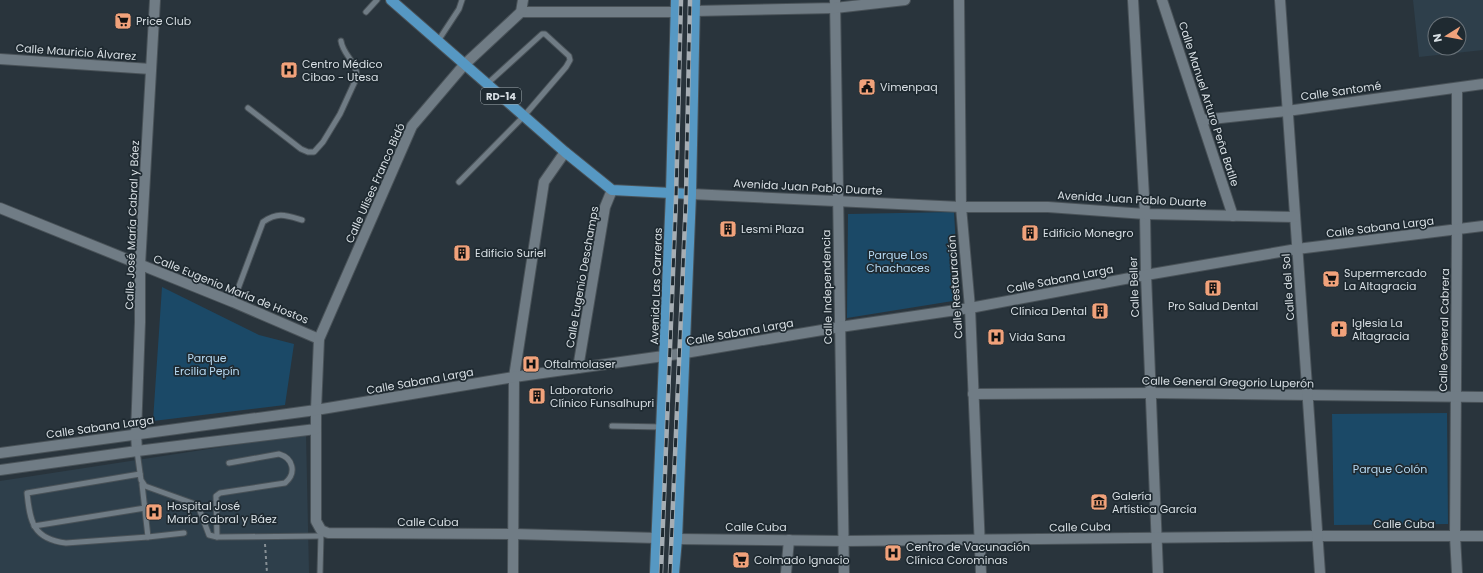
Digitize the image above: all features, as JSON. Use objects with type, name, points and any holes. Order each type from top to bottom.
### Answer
[{"type":"main road","name":"RD-14","points":[[391,0],[565,152],[612,190]]},
{"type":"main road","name":"Avenida Las Carreras","points":[[655,573],[671,194],[676,0]]},
{"type":"main road","points":[[674,573],[677,539],[691,194],[695,0]]},
{"type":"main road","name":"Avenida Juan Pablo Duarte","points":[[612,190],[691,194]]},
{"type":"street","name":"Calle José María Cabral y Báez","points":[[137,451],[136,434],[140,322],[140,265],[155,0]]},
{"type":"street","points":[[523,0],[520,12],[676,12]]},
{"type":"street","points":[[694,11],[905,0]]},
{"type":"street","name":"Calle Restauración","points":[[959,0],[961,207],[970,308],[981,573]]},
{"type":"street","name":"Calle Beller","points":[[1133,0],[1145,214],[1146,275],[1158,573]]},
{"type":"street","name":"Calle Manuel Arturo Peña Batlle","points":[[1162,0],[1233,216]]},
{"type":"street","name":"Calle del Sol","points":[[1280,0],[1320,573]]},
{"type":"street","name":"Calle Independencia","points":[[835,4],[844,573]]},
{"type":"street","name":"Calle Ulises Franco Bidó","points":[[316,410],[319,339],[412,126],[464,65],[520,12]]},
{"type":"street","name":"Calle Mauricio Álvarez","points":[[0,59],[151,69]]},
{"type":"street","name":"Calle Santomé","points":[[1202,120],[1287,111],[1483,84]]},
{"type":"street","name":"Calle General Cabrera","points":[[1456,88],[1457,229],[1455,536],[1457,573]]},
{"type":"street","points":[[513,573],[514,377],[544,182],[565,152]]},
{"type":"street","name":"Calle Eugenio Deschamps","points":[[578,368],[606,207],[612,190]]},
{"type":"street","name":"Avenida Juan Pablo Duarte","points":[[691,194],[961,207],[1048,207],[1145,214],[1295,218]]},
{"type":"street","name":"Calle Eugenio María de Hostos","points":[[0,208],[233,302],[319,339]]},
{"type":"street","name":"Calle Sabana Larga","points":[[0,453],[316,410],[514,377],[685,353],[840,327],[970,308],[1146,275],[1297,250],[1483,226]]},
{"type":"street","name":"Calle General Gregorio Luperón","points":[[974,394],[1151,393],[1456,397],[1483,396]]},
{"type":"street","points":[[316,410],[316,521],[321,533]]},
{"type":"street","points":[[0,470],[137,451],[316,429]]},
{"type":"street","name":"Calle Cuba","points":[[321,533],[514,534],[657,538]]},
{"type":"street","name":"Calle Cuba","points":[[677,539],[844,541],[1318,536],[1483,536]]},
{"type":"street","points":[[786,573],[789,540]]},
{"type":"lane","points":[[366,12],[376,0]]},
{"type":"lane","points":[[438,41],[459,9],[462,0]]},
{"type":"lane","points":[[459,182],[524,116],[566,67],[570,60],[569,56],[545,34],[539,36],[487,84]]},
{"type":"lane","points":[[248,108],[301,149],[308,152],[314,152],[323,142],[340,114],[357,77],[357,71],[354,64],[342,48],[341,41]]},
{"type":"lane","points":[[233,302],[263,222],[273,215],[289,216],[302,220]]},
{"type":"lane","points":[[612,426],[662,427]]},
{"type":"lane","points":[[137,451],[148,537]]},
{"type":"lane","points":[[217,537],[216,496],[220,493],[285,483],[291,472],[291,464],[289,460],[285,456],[279,454],[229,463]]},
{"type":"lane","points":[[140,474],[27,493],[28,507],[34,526],[44,537],[54,541],[66,542],[148,537],[184,533]]},
{"type":"lane","points":[[142,483],[147,488],[195,504],[200,511],[209,535],[217,537],[321,533],[320,573]]},
{"type":"lane","points":[[34,526],[145,508]]},
{"type":"path","points":[[265,536],[267,573]]},
{"type":"shaded area","points":[[1413,0],[1483,0],[1483,50],[1467,52],[1467,16],[1427,16],[1428,56],[1419,57]]},
{"type":"shaded area","name":"Hospital José María Cabral y Báez","points":[[306,434],[309,573],[0,573],[0,481]]},
{"type":"green space","name":"Parque Los Chachaces","points":[[954,212],[959,300],[847,318],[848,214]]},
{"type":"green space","name":"Parque Ercilia Pepín","points":[[162,287],[259,335],[294,344],[285,405],[153,421]]},
{"type":"green space","name":"Parque Colón","points":[[1447,413],[1448,524],[1334,525],[1332,414]]},
{"type":"railway","points":[[661,573],[676,198],[681,0]]},
{"type":"railway","points":[[670,573],[686,198],[690,0]]},
{"type":"place","name":"Price Club","points":[[123,21]]},
{"type":"place","name":"Centro Médico Cibao - Utesa","points":[[289,70]]},
{"type":"place","name":"Vimenpaq","points":[[867,87]]},
{"type":"place","name":"Lesmi Plaza","points":[[728,229]]},
{"type":"place","name":"Edificio Monegro","points":[[1030,233]]},
{"type":"place","name":"Edificio Suriel","points":[[462,253]]},
{"type":"place","name":"Supermercado La Altagracia","points":[[1331,279]]},
{"type":"place","name":"Pro Salud Dental","points":[[1213,288]]},
{"type":"place","name":"Clínica Dental","points":[[1100,311]]},
{"type":"place","name":"Iglesia La Altagracia","points":[[1339,329]]},
{"type":"place","name":"Vida Sana","points":[[996,337]]},
{"type":"place","name":"Oftalmolaser","points":[[531,364]]},
{"type":"place","name":"Laboratorio Clínico Funsalhupri","points":[[537,396]]},
{"type":"place","name":"Galería Artística García","points":[[1099,502]]},
{"type":"place","name":"Hospital José María Cabral y Báez","points":[[154,512]]},
{"type":"place","name":"Centro de Vacunación Clínica Corominas","points":[[893,553]]},
{"type":"place","name":"Colmado Ignacio","points":[[741,560]]}]
